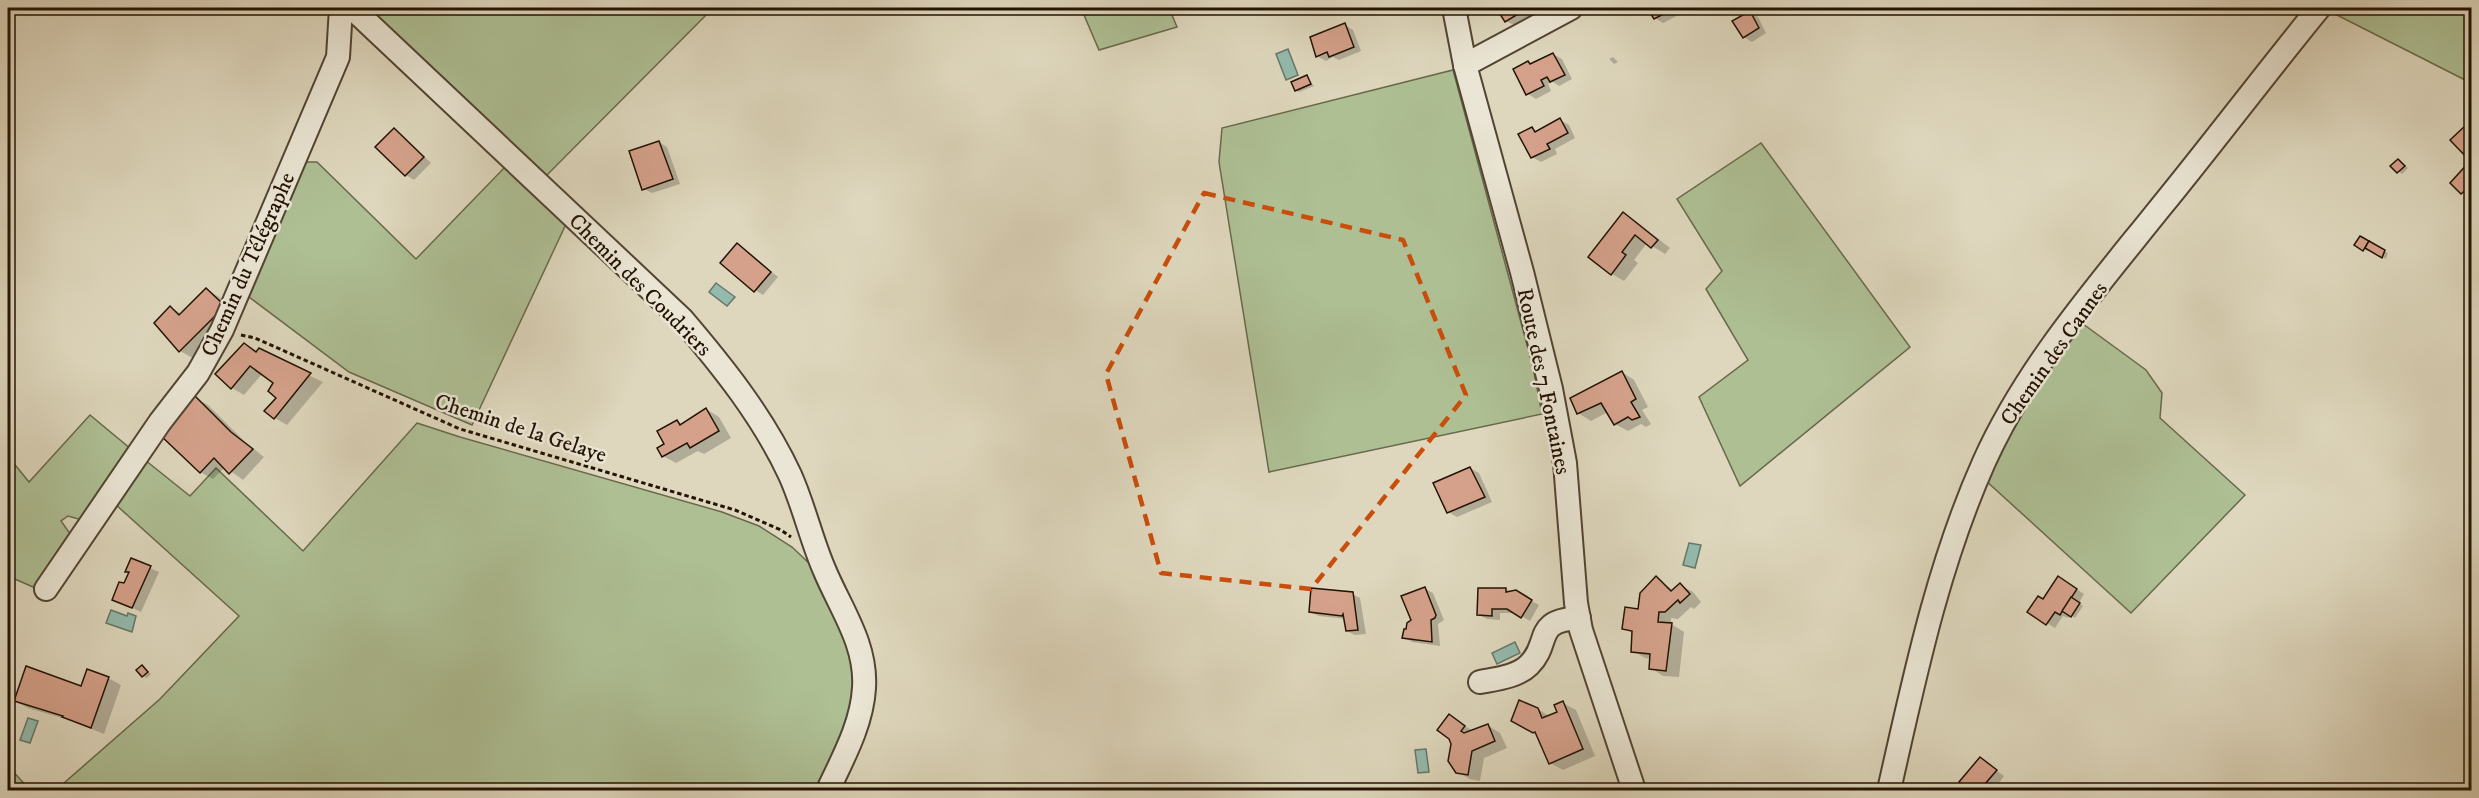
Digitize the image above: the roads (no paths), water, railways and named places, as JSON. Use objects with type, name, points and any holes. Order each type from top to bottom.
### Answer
[{"type":"street","name":"Chemin du Télégraphe","points":[[45,589],[160,422],[198,373],[222,330],[338,57],[341,8]]},
{"type":"street","name":"Chemin des Coudriers","points":[[351,8],[682,319],[726,372],[752,409],[790,475],[824,568],[857,640],[863,665],[863,701],[857,725],[828,790]]},
{"type":"street","name":"Route des 7 Fontaines","points":[[1454,8],[1465,65],[1522,272],[1551,389],[1564,463],[1579,618],[1589,657],[1634,790]]},
{"type":"street","points":[[1465,65],[1571,8]]},
{"type":"street","name":"Chemin des Cannes","points":[[1889,790],[1935,597],[1949,549],[1972,489],[2002,425],[2034,373],[2082,306],[2319,8]]},
{"type":"street","points":[[1480,682],[1522,670],[1535,658],[1548,627],[1564,619],[1579,618]]},
{"type":"water","points":[[1288,49],[1298,75],[1286,80],[1276,54]]},
{"type":"water","points":[[716,283],[735,297],[727,306],[709,292]]},
{"type":"water","points":[[1689,543],[1701,545],[1695,568],[1683,565]]},
{"type":"water","points":[[111,610],[127,616],[128,613],[136,616],[132,632],[106,623]]},
{"type":"water","points":[[1515,642],[1520,653],[1497,664],[1492,653]]},
{"type":"water","points":[[28,718],[38,721],[30,743],[20,740]]},
{"type":"water","points":[[1426,749],[1429,772],[1418,773],[1415,750]]}]
